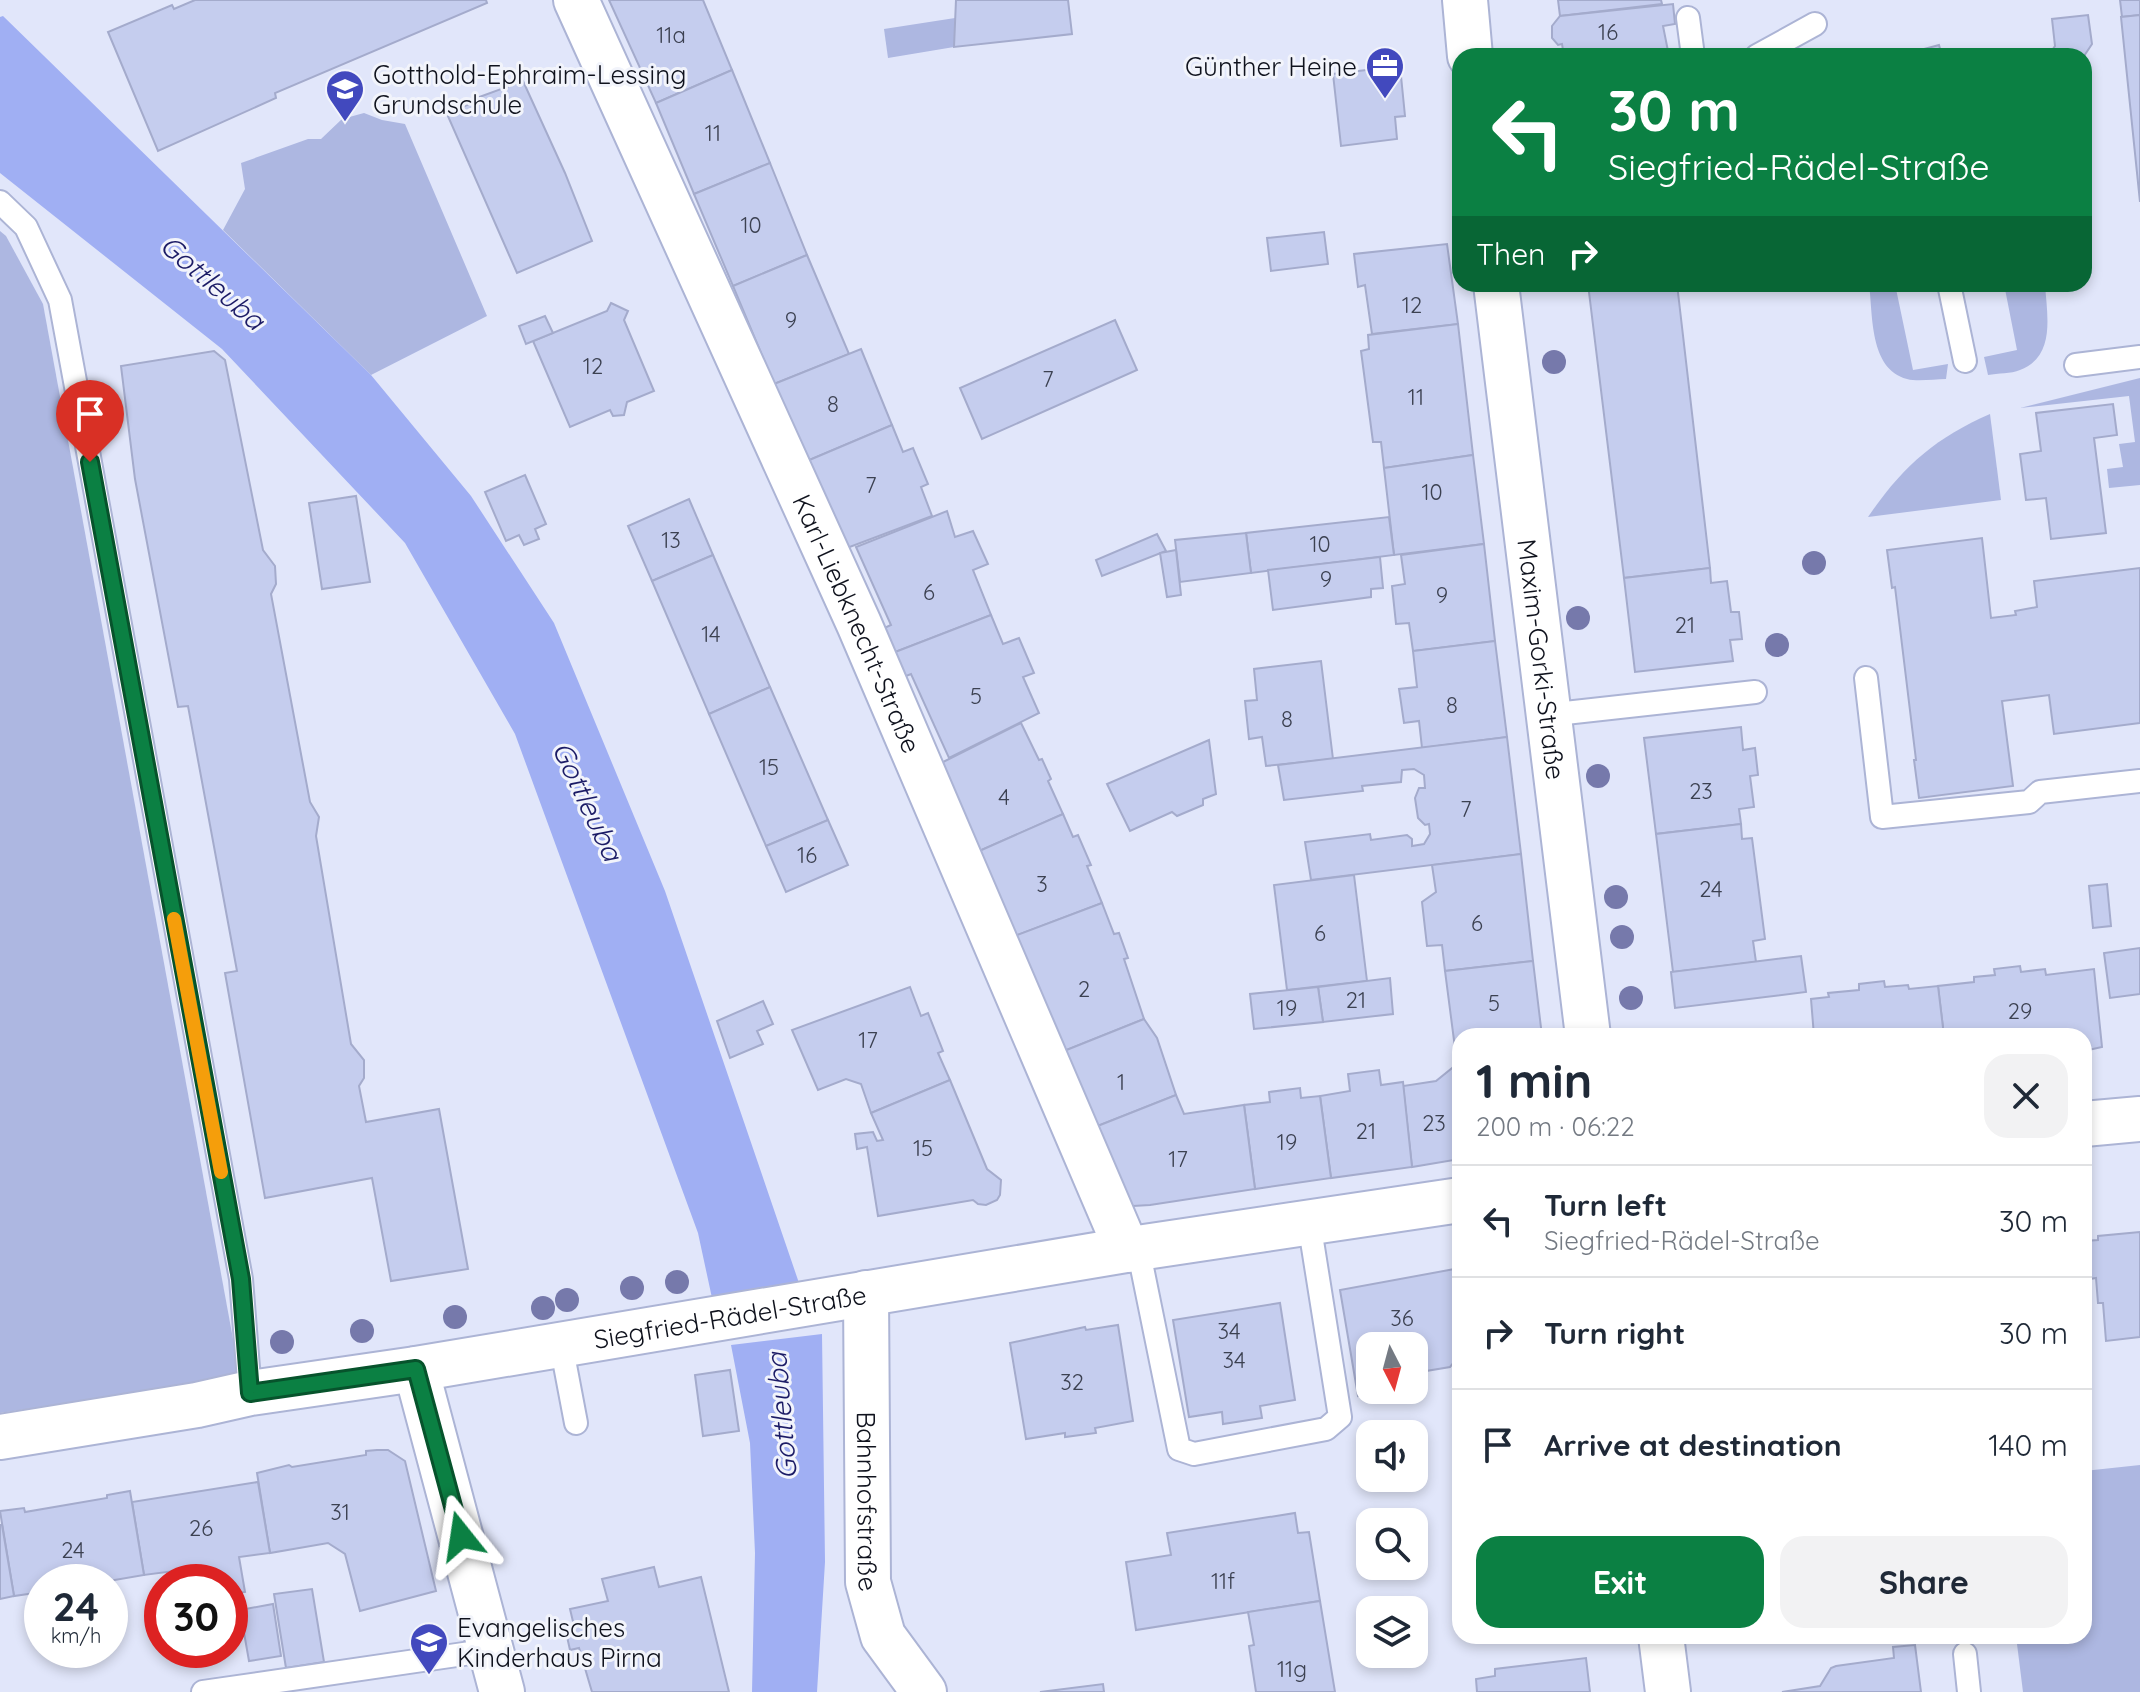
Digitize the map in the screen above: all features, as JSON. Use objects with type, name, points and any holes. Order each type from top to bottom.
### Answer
[{"type":"street","name":"Karl-Liebknecht-Straße","points":[[576,0],[865,638],[1133,1249]]},
{"type":"street","points":[[1465,0],[1469,48]]},
{"type":"street","name":"Maxim-Gorki-Straße","points":[[1497,292],[1587,1028]]},
{"type":"street","points":[[2092,1123],[2140,1119]]},
{"type":"street","name":"Siegfried-Rädel-Straße","points":[[0,1437],[197,1405],[250,1393],[416,1369],[1133,1249],[1452,1201]]},
{"type":"street","name":"Bahnhofstraße","points":[[866,1293],[868,1582],[883,1636],[924,1692]]},
{"type":"street","points":[[416,1369],[502,1692]]},
{"type":"street","points":[[1662,1644],[1668,1692]]},
{"type":"lane","points":[[1688,18],[1692,48]]},
{"type":"lane","points":[[1772,48],[1815,24]]},
{"type":"lane","points":[[0,202],[26,227],[60,300],[241,1279],[250,1393]]},
{"type":"lane","points":[[1951,292],[1965,361]]},
{"type":"lane","points":[[2076,365],[2140,357]]},
{"type":"lane","points":[[1866,678],[1882,817],[2029,802],[2040,792],[2140,781]]},
{"type":"lane","points":[[1547,715],[1755,692]]},
{"type":"lane","points":[[1133,1249],[1179,1449],[1194,1454],[1326,1429],[1340,1417],[1309,1222]]},
{"type":"lane","points":[[561,1344],[576,1423]]},
{"type":"lane","points":[[203,1692],[491,1650]]},
{"type":"lane","points":[[1965,1654],[1969,1692]]},
{"type":"shaded area","points":[[955,18],[954,47],[888,58],[884,29]]},
{"type":"shaded area","points":[[364,113],[405,124],[487,316],[371,375],[223,230],[245,189],[241,163],[308,139],[321,139],[342,119]]},
{"type":"shaded area","points":[[0,231],[6,236],[43,304],[240,1377],[0,1413]]},
{"type":"shaded area","points":[[1870,292],[1897,292],[1913,370],[1948,364],[1946,379],[1907,379],[1895,373],[1879,352]]},
{"type":"shaded area","points":[[2006,292],[2045,292],[2047,333],[2039,355],[2031,364],[2016,371],[1988,375],[1984,357],[2017,350]]},
{"type":"shaded area","points":[[2140,378],[2140,485],[2109,488],[2107,469],[2123,467],[2119,444],[2135,442],[2129,396],[2020,408]]},
{"type":"shaded area","points":[[1990,414],[2001,500],[1868,517],[1894,483],[1921,456],[1953,433]]},
{"type":"shaded area","points":[[2140,1465],[2140,1692],[2023,1692],[2017,1644],[2092,1644],[2092,1470]]},
{"type":"water","name":"Gottleuba","points":[[3,16],[371,375],[471,496],[554,623],[665,891],[799,1283],[712,1298],[698,1233],[515,734],[405,543],[222,349],[0,173],[0,17]]},
{"type":"water","name":"Gottleuba","points":[[822,1334],[825,1562],[817,1692],[752,1692],[755,1553],[750,1443],[731,1345]]},
{"type":"building","points":[[195,0],[486,0],[487,3],[275,93],[276,98],[158,151],[108,32],[172,5],[174,9]]},
{"type":"building","points":[[609,0],[703,0],[732,70],[656,103]]},
{"type":"building","points":[[956,0],[1068,0],[1072,34],[954,47]]},
{"type":"building","points":[[1558,0],[1661,0],[1662,4],[1560,16]]},
{"type":"building","points":[[2120,0],[2140,0],[2140,15],[2122,17]]},
{"type":"building","points":[[1673,4],[1675,24],[1663,26],[1667,48],[1563,48],[1562,44],[1558,45],[1552,38],[1552,26],[1560,16]]},
{"type":"building","points":[[2088,15],[2092,44],[2089,48],[2054,48],[2052,19]]},
{"type":"building","points":[[2140,15],[2140,202],[2121,17]]},
{"type":"building","points":[[1400,66],[1405,116],[1395,117],[1397,139],[1341,146],[1333,74]]},
{"type":"building","points":[[732,70],[770,163],[694,194],[656,103]]},
{"type":"building","points":[[523,81],[592,241],[517,273],[447,114],[476,101],[474,99]]},
{"type":"building","points":[[770,163],[807,255],[733,286],[694,194]]},
{"type":"building","points":[[1324,232],[1328,264],[1271,271],[1267,238]]},
{"type":"building","points":[[1447,244],[1458,324],[1372,334],[1365,285],[1358,287],[1354,254]]},
{"type":"building","points":[[807,255],[849,354],[774,384],[733,286]]},
{"type":"building","points":[[1589,292],[1678,292],[1710,568],[1624,578]]},
{"type":"building","points":[[611,303],[628,311],[624,320],[654,391],[627,402],[624,415],[613,416],[610,410],[570,427],[533,341],[607,311]]},
{"type":"building","points":[[545,316],[553,333],[526,344],[519,326]]},
{"type":"building","points":[[1115,320],[1137,370],[982,439],[960,388]]},
{"type":"building","points":[[1458,324],[1473,455],[1384,468],[1381,442],[1373,442],[1361,351],[1369,349],[1368,335]]},
{"type":"building","points":[[861,349],[892,425],[807,461],[774,384]]},
{"type":"building","points":[[214,351],[225,360],[263,550],[275,566],[276,584],[271,594],[310,802],[319,817],[316,836],[351,1044],[364,1060],[364,1078],[359,1086],[366,1122],[439,1109],[468,1269],[391,1281],[372,1178],[265,1198],[225,973],[237,971],[188,706],[178,707],[135,479],[121,366]]},
{"type":"building","points":[[2113,404],[2117,435],[2094,438],[2106,533],[2051,539],[2046,498],[2026,500],[2020,454],[2041,451],[2036,413]]},
{"type":"building","points":[[892,425],[903,452],[913,448],[928,484],[921,487],[932,516],[847,548],[807,461]]},
{"type":"building","points":[[1473,455],[1484,544],[1394,555],[1384,468]]},
{"type":"building","points":[[525,475],[546,524],[535,529],[539,539],[524,545],[519,535],[506,541],[485,492]]},
{"type":"building","points":[[356,496],[370,582],[322,589],[309,503]]},
{"type":"building","points":[[689,499],[713,555],[652,581],[628,526]]},
{"type":"building","points":[[947,511],[955,537],[973,531],[988,564],[973,570],[991,615],[890,654],[880,630],[891,625],[856,547]]},
{"type":"building","points":[[1389,517],[1394,555],[1251,573],[1246,533]]},
{"type":"building","points":[[1246,533],[1251,573],[1180,582],[1175,540]]},
{"type":"building","points":[[1157,534],[1166,551],[1102,576],[1096,560]]},
{"type":"building","points":[[1982,538],[1991,618],[2016,615],[2015,611],[2037,607],[2034,581],[2140,568],[2140,723],[2054,734],[2049,695],[2002,701],[2013,786],[1919,798],[1895,587],[1892,588],[1887,550]]},
{"type":"building","points":[[1484,544],[1495,641],[1413,651],[1409,623],[1396,624],[1392,586],[1405,584],[1401,555]]},
{"type":"building","points":[[1176,550],[1181,595],[1167,597],[1160,553]]},
{"type":"building","points":[[713,555],[770,687],[709,714],[652,581]]},
{"type":"building","points":[[1380,557],[1383,588],[1371,589],[1371,597],[1273,610],[1268,570]]},
{"type":"building","points":[[1710,568],[1711,583],[1727,581],[1731,612],[1739,612],[1742,639],[1730,640],[1733,661],[1635,672],[1624,578]]},
{"type":"building","points":[[991,615],[1003,644],[1019,638],[1034,673],[1023,677],[1039,713],[949,758],[911,674],[901,678],[890,654]]},
{"type":"building","points":[[1495,641],[1507,737],[1422,748],[1419,721],[1404,723],[1399,689],[1417,687],[1413,651]]},
{"type":"building","points":[[1321,661],[1333,759],[1266,766],[1262,737],[1249,739],[1245,701],[1257,700],[1254,669]]},
{"type":"building","points":[[770,687],[828,820],[766,846],[709,714]]},
{"type":"building","points":[[1021,723],[1039,760],[1042,759],[1063,814],[977,852],[941,763]]},
{"type":"building","points":[[1741,727],[1743,750],[1755,748],[1758,775],[1750,776],[1754,807],[1739,809],[1741,824],[1656,834],[1644,738]]},
{"type":"building","points":[[1507,737],[1521,854],[1311,880],[1305,842],[1370,834],[1371,840],[1407,835],[1412,839],[1412,846],[1424,844],[1430,834],[1429,824],[1425,825],[1418,818],[1415,798],[1419,788],[1425,788],[1424,775],[1414,769],[1402,770],[1401,782],[1362,786],[1363,791],[1284,800],[1278,765]]},
{"type":"building","points":[[1209,740],[1216,794],[1203,799],[1203,805],[1177,816],[1172,812],[1130,831],[1107,784]]},
{"type":"building","points":[[1063,814],[1073,837],[1078,835],[1102,903],[1012,937],[977,852]]},
{"type":"building","points":[[828,820],[848,865],[786,892],[766,846]]},
{"type":"building","points":[[1741,824],[1742,839],[1752,838],[1765,939],[1753,941],[1756,962],[1673,972],[1656,834]]},
{"type":"building","points":[[1521,854],[1533,961],[1445,971],[1442,945],[1427,946],[1422,902],[1436,892],[1432,865]]},
{"type":"building","points":[[1354,875],[1367,981],[1287,990],[1274,885]]},
{"type":"building","points":[[2107,884],[2111,926],[2093,928],[2089,886]]},
{"type":"building","points":[[1102,903],[1114,934],[1119,933],[1128,958],[1124,959],[1144,1019],[1059,1053],[1012,937]]},
{"type":"building","points":[[2140,948],[2140,994],[2110,998],[2104,953]]},
{"type":"building","points":[[1801,956],[1806,992],[1675,1008],[1671,972]]},
{"type":"building","points":[[1533,961],[1541,1028],[1452,1028],[1445,971]]},
{"type":"building","points":[[2020,966],[2021,972],[2045,969],[2046,975],[2094,969],[2102,1047],[2092,1049],[2092,1028],[1943,1028],[1938,986],[1974,982],[1974,977],[1995,975],[1994,969]]},
{"type":"building","points":[[1390,978],[1393,1014],[1323,1022],[1318,987]]},
{"type":"building","points":[[1884,981],[1885,987],[1908,985],[1909,989],[1938,986],[1943,1028],[1813,1028],[1811,999],[1829,997],[1828,993],[1859,990],[1859,984]]},
{"type":"building","points":[[910,987],[921,1016],[928,1013],[943,1051],[938,1053],[950,1080],[871,1113],[861,1084],[846,1079],[818,1090],[792,1030]]},
{"type":"building","points":[[1318,987],[1323,1022],[1254,1029],[1250,994]]},
{"type":"building","points":[[763,1001],[773,1024],[757,1031],[763,1044],[730,1058],[717,1021]]},
{"type":"building","points":[[1144,1019],[1157,1038],[1176,1095],[1090,1129],[1059,1053]]},
{"type":"building","points":[[1452,1068],[1452,1160],[1412,1167],[1403,1086],[1436,1081]]},
{"type":"building","points":[[1379,1070],[1381,1085],[1403,1082],[1412,1167],[1331,1178],[1320,1096],[1350,1091],[1348,1074]]},
{"type":"building","points":[[950,1080],[987,1169],[1001,1180],[1000,1195],[986,1205],[973,1200],[878,1216],[867,1147],[857,1149],[855,1134],[873,1132],[877,1141],[883,1140],[871,1113]]},
{"type":"building","points":[[1300,1088],[1301,1098],[1320,1096],[1331,1178],[1255,1189],[1244,1105],[1270,1102],[1269,1092]]},
{"type":"building","points":[[1176,1095],[1184,1114],[1244,1105],[1255,1189],[1150,1205],[1133,1206],[1122,1199],[1090,1129]]},
{"type":"building","points":[[2140,1232],[2140,1337],[2106,1341],[2103,1303],[2098,1303],[2096,1278],[2092,1279],[2092,1240],[2098,1240],[2098,1236]]},
{"type":"building","points":[[1452,1269],[1450,1367],[1428,1371],[1428,1332],[1356,1332],[1356,1384],[1340,1290]]},
{"type":"building","points":[[1280,1303],[1295,1400],[1260,1406],[1262,1418],[1223,1424],[1222,1412],[1189,1417],[1173,1320]]},
{"type":"building","points":[[1118,1325],[1133,1421],[1095,1428],[1096,1433],[1065,1437],[1065,1433],[1026,1439],[1010,1343],[1085,1327],[1086,1330]]},
{"type":"building","points":[[730,1370],[739,1431],[703,1436],[695,1375]]},
{"type":"building","points":[[388,1450],[405,1461],[436,1591],[360,1611],[345,1554],[328,1543],[270,1553],[257,1473],[289,1465],[366,1455],[366,1451]]},
{"type":"building","points":[[258,1482],[270,1553],[239,1557],[240,1564],[144,1564],[144,1575],[132,1502]]},
{"type":"building","points":[[130,1491],[144,1575],[128,1578],[128,1564],[24,1564],[24,1595],[14,1596],[0,1511],[24,1508],[25,1512],[107,1498],[107,1495]]},
{"type":"building","points":[[1295,1513],[1298,1533],[1309,1532],[1320,1601],[1136,1630],[1126,1562],[1171,1555],[1167,1533]]},
{"type":"building","points":[[0,1525],[14,1596],[0,1599]]},
{"type":"building","points":[[654,1567],[659,1587],[701,1577],[729,1692],[592,1692],[579,1648],[570,1650],[566,1632],[575,1630],[570,1609],[608,1601],[602,1579]]},
{"type":"building","points":[[312,1589],[324,1662],[286,1668],[274,1594]]},
{"type":"building","points":[[1320,1601],[1335,1692],[1256,1692],[1249,1646],[1254,1645],[1248,1612]]},
{"type":"building","points":[[273,1604],[281,1656],[249,1661],[248,1609]]},
{"type":"building","points":[[1915,1645],[1921,1692],[1782,1692],[1820,1686],[1831,1668],[1894,1658],[1893,1647]]},
{"type":"building","points":[[1586,1658],[1590,1692],[1477,1692],[1476,1679],[1495,1676],[1495,1669]]},
{"type":"building","points":[[1103,1684],[1104,1692],[1040,1692]]},
{"type":"slow traffic","points":[[174,919],[221,1172]]},
{"type":"place","name":"Günther Heine","points":[[1385,100]]},
{"type":"place","name":"Gotthold-Ephraim-Lessing Grundschule","points":[[345,123]]},
{"type":"place","name":"Evangelisches Kinderhaus Pirna","points":[[429,1676]]},
{"type":"route","points":[[90,462],[241,1279],[250,1393],[416,1369],[461,1536]]}]
